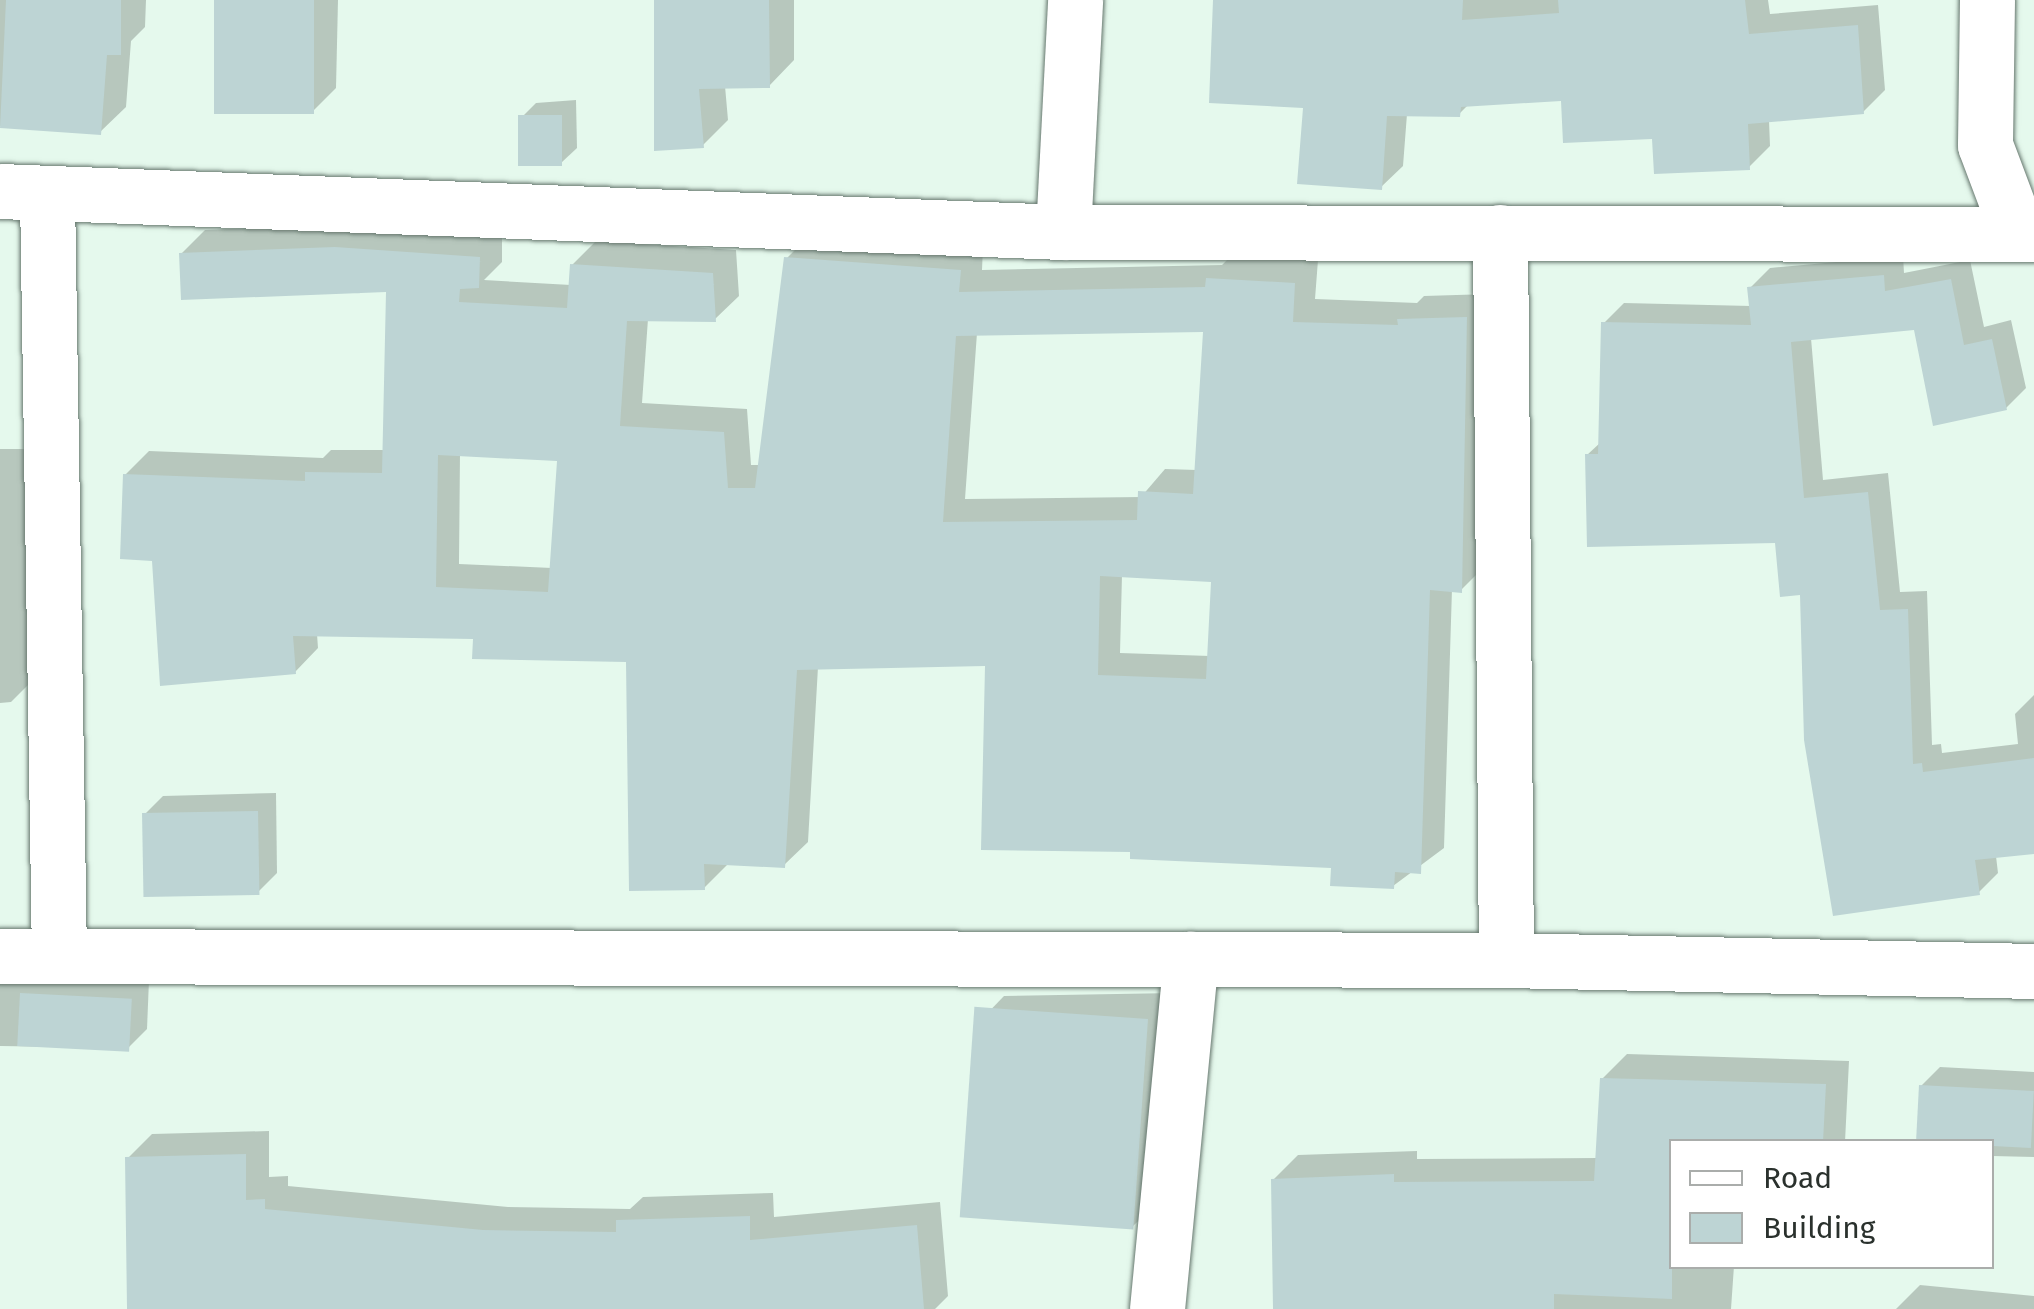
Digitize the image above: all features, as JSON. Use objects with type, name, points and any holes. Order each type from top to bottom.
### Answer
[{"type":"street","points":[[1063,232],[1075,0]]},
{"type":"street","points":[[58,956],[23,192],[1063,232],[2026,232],[1986,145],[1987,0]]},
{"type":"street","points":[[1500,232],[1506,960]]},
{"type":"street","points":[[0,956],[1506,960],[2034,970]]},
{"type":"street","points":[[1157,1309],[1191,959]]},
{"type":"building","points":[[6,0],[121,0],[121,55],[107,55],[101,135],[0,128]]},
{"type":"building","points":[[214,0],[314,0],[314,114],[214,114]]},
{"type":"building","points":[[654,0],[769,0],[770,88],[699,89],[704,148],[654,151]]},
{"type":"building","points":[[1213,0],[1463,0],[1462,20],[1559,13],[1558,0],[1745,0],[1749,34],[1858,25],[1864,114],[1748,124],[1750,170],[1654,174],[1652,139],[1563,143],[1561,101],[1461,107],[1460,117],[1387,116],[1382,190],[1297,184],[1303,108],[1209,103]]},
{"type":"building","points":[[518,115],[562,115],[562,166],[518,166]]},
{"type":"building","points":[[335,247],[480,257],[479,288],[460,289],[459,302],[567,308],[570,264],[713,273],[716,322],[627,321],[620,426],[724,432],[728,488],[755,488],[784,257],[961,270],[959,292],[1205,287],[1206,278],[1295,283],[1293,322],[1398,325],[1397,319],[1467,317],[1462,593],[1430,590],[1421,874],[1395,872],[1394,889],[1330,886],[1331,868],[1130,859],[1130,852],[981,850],[985,666],[797,670],[785,868],[704,864],[705,890],[629,891],[626,662],[472,659],[473,639],[293,636],[296,674],[160,686],[152,561],[120,559],[123,474],[305,481],[305,472],[382,473],[386,292],[181,300],[179,253]],"holes":[[[1203,332],[1193,494],[1138,491],[1137,520],[943,522],[956,336]],[[438,455],[557,461],[548,592],[436,587]],[[1100,576],[1211,582],[1206,679],[1098,675]]]},
{"type":"building","points":[[1884,275],[1885,291],[1951,279],[1964,345],[1992,339],[2007,410],[1933,426],[1914,330],[1791,342],[1804,498],[1868,492],[1880,610],[1908,609],[1913,764],[1922,763],[1923,772],[2034,758],[2034,854],[1975,860],[1980,895],[1833,916],[1804,740],[1800,595],[1780,597],[1775,543],[1587,547],[1585,454],[1598,454],[1601,322],[1751,325],[1747,287]]},
{"type":"building","points":[[258,811],[259,895],[143,897],[142,813]]},
{"type":"building","points":[[20,993],[132,999],[129,1052],[17,1046]]},
{"type":"building","points":[[974,1007],[1148,1019],[1133,1229],[960,1217]]},
{"type":"building","points":[[1600,1078],[1826,1084],[1823,1139],[1669,1139],[1672,1299],[1554,1294],[1554,1309],[1273,1309],[1271,1179],[1394,1174],[1394,1182],[1594,1181]]},
{"type":"building","points":[[1919,1085],[2034,1091],[2031,1148],[1994,1146],[1994,1139],[1916,1139]]},
{"type":"building","points":[[246,1154],[246,1200],[265,1199],[265,1209],[483,1230],[616,1232],[616,1220],[750,1216],[750,1240],[917,1225],[924,1309],[127,1309],[125,1157]]}]
